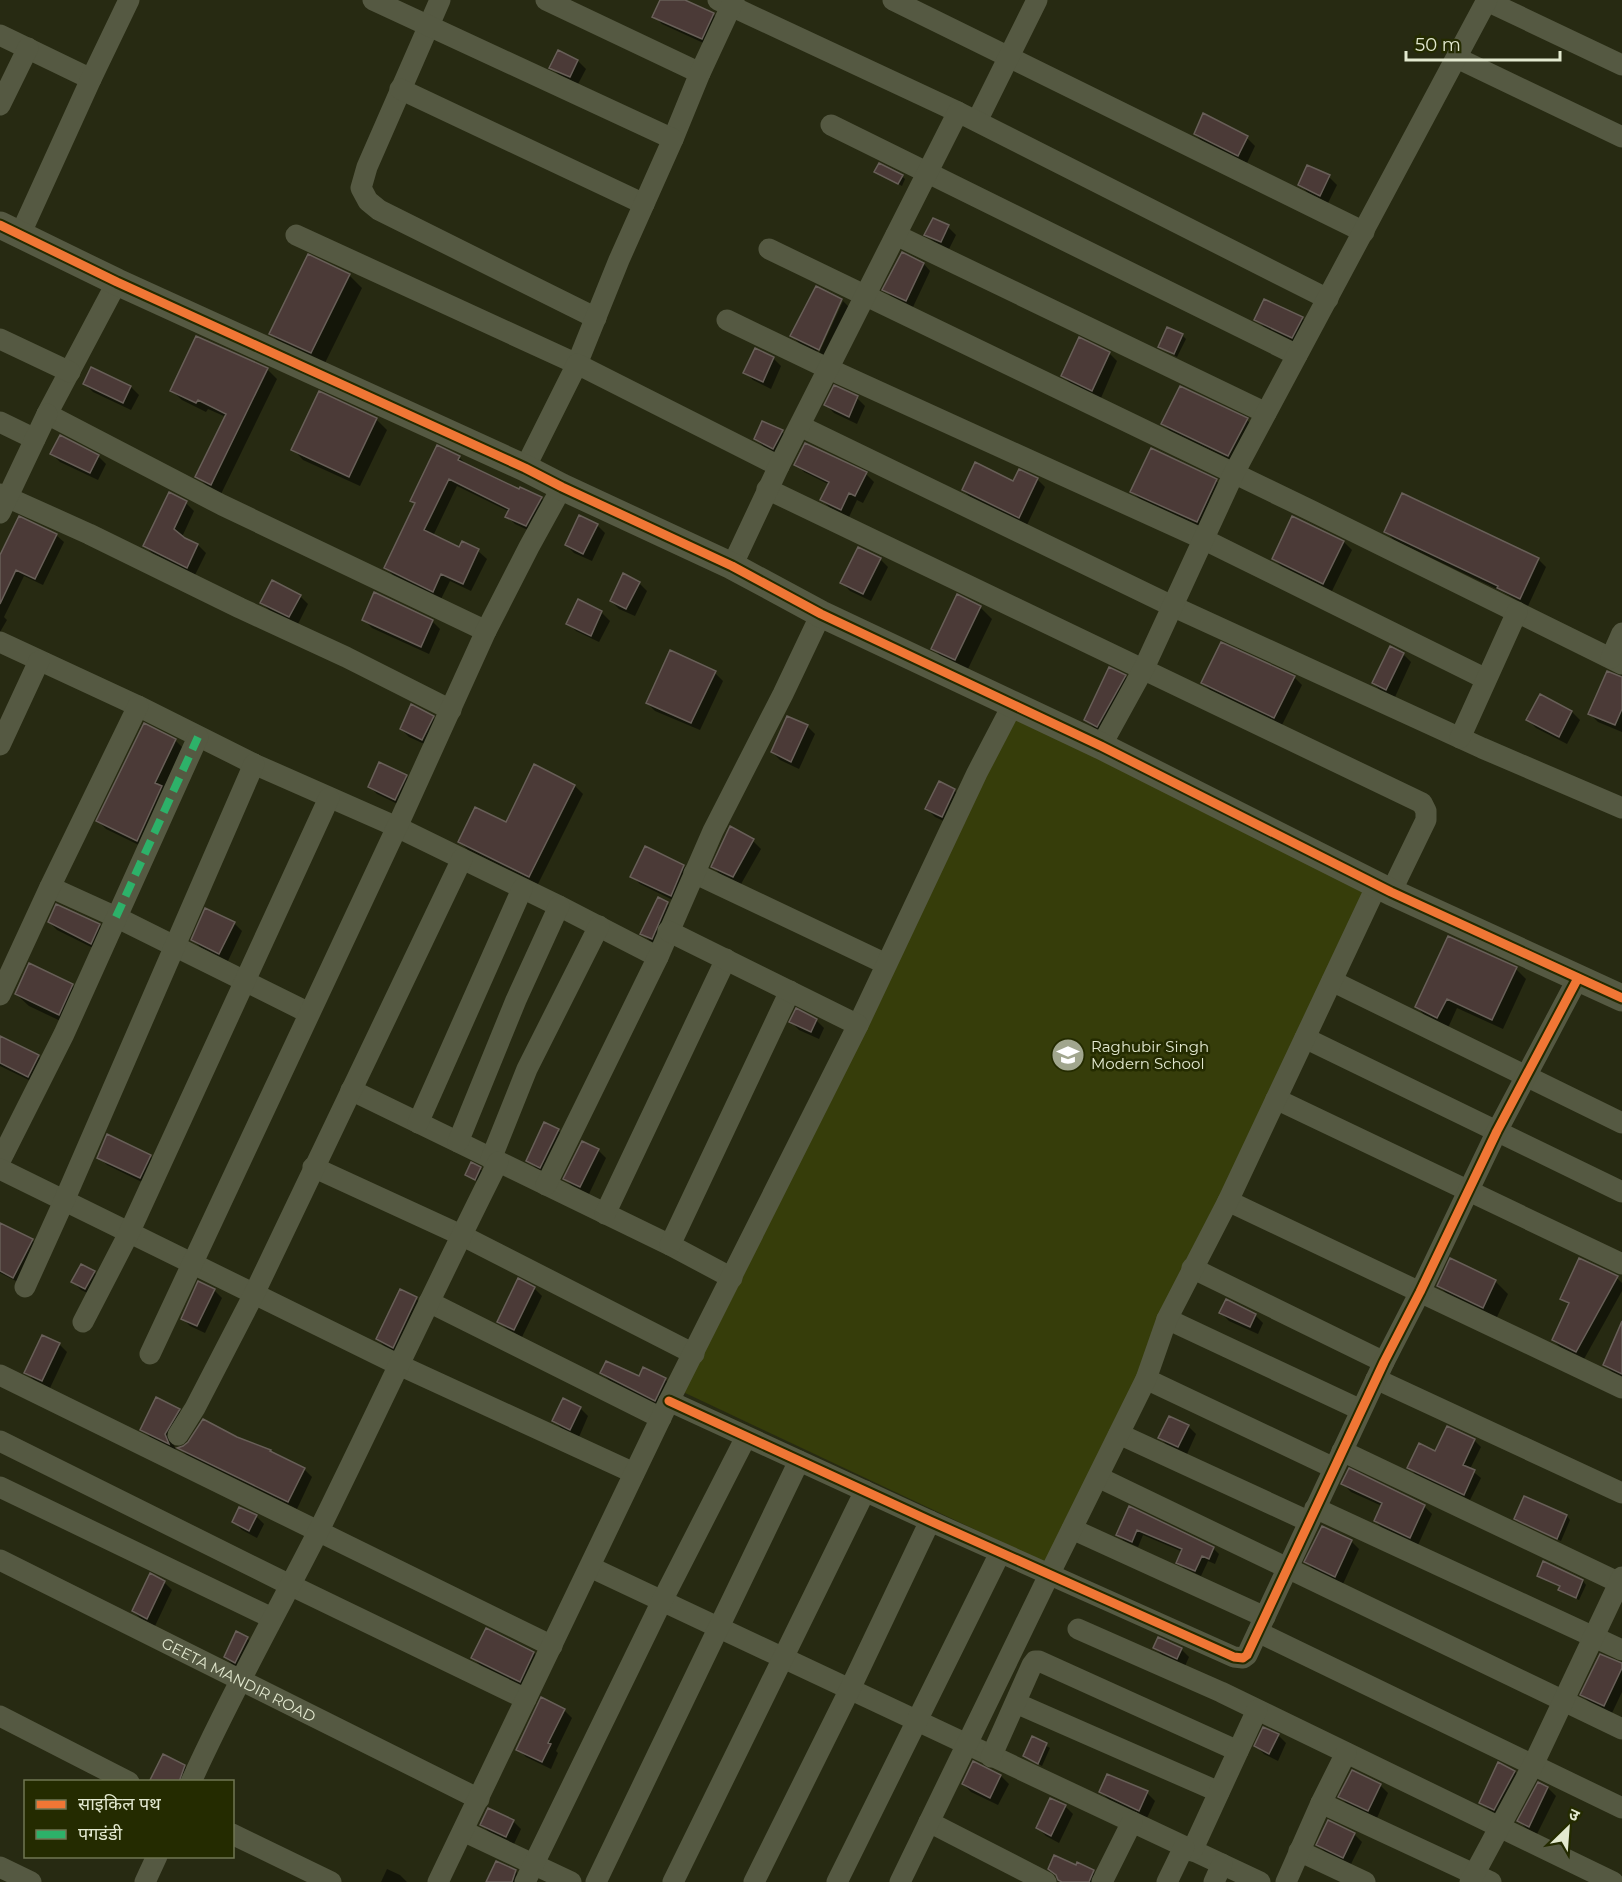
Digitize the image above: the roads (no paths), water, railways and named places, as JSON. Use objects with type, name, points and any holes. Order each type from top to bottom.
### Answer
[{"type":"street","points":[[129,0],[91,78],[10,230],[117,282],[525,468],[732,566],[821,614],[1101,746],[1384,889],[1622,998]]},
{"type":"street","points":[[373,0],[673,139]]},
{"type":"street","points":[[440,0],[362,179],[362,188],[368,201],[379,210],[596,318]]},
{"type":"street","points":[[546,0],[700,73]]},
{"type":"street","points":[[893,0],[1364,232]]},
{"type":"street","points":[[732,566],[767,489],[927,173],[1009,57],[1037,0]]},
{"type":"street","points":[[1101,746],[1144,668],[1234,473],[1487,0],[1622,65]]},
{"type":"street","points":[[525,468],[577,364],[673,139],[728,2],[968,116],[1328,299]]},
{"type":"street","points":[[0,35],[91,78]]},
{"type":"street","points":[[0,105],[28,48]]},
{"type":"street","points":[[1457,58],[1622,137]]},
{"type":"street","points":[[400,89],[644,204]]},
{"type":"street","points":[[831,125],[1298,355]]},
{"type":"street","points":[[296,235],[577,364],[779,466]]},
{"type":"street","points":[[896,235],[1266,413]]},
{"type":"street","points":[[769,249],[1234,473],[1616,661],[1622,633]]},
{"type":"street","points":[[117,282],[2,501],[346,657],[451,710]]},
{"type":"street","points":[[727,320],[829,369],[1203,539],[1486,679]]},
{"type":"street","points":[[0,339],[70,372]]},
{"type":"street","points":[[47,414],[222,505],[486,631]]},
{"type":"street","points":[[0,422],[35,439]]},
{"type":"street","points":[[800,426],[1172,606],[1460,738],[1622,808]]},
{"type":"street","points":[[150,1354],[397,827],[486,631],[562,487]]},
{"type":"street","points":[[767,489],[1422,803],[1426,811],[1426,820],[1332,981],[1228,1201],[1167,1319],[1146,1379],[900,1882]]},
{"type":"street","points":[[1460,738],[1517,612]]},
{"type":"street","points":[[546,1185],[658,957],[712,831],[783,694],[821,614]]},
{"type":"street","points":[[0,642],[138,705],[254,764],[397,827],[658,957]]},
{"type":"street","points":[[0,745],[39,661]]},
{"type":"street","points":[[438,1882],[665,1409],[858,1025],[977,773],[1013,704]]},
{"type":"street","points":[[0,995],[138,705]]},
{"type":"street","points":[[0,1161],[64,1034],[198,737]]},
{"type":"street","points":[[25,1287],[254,764]]},
{"type":"street","points":[[83,1322],[129,1233],[329,798]]},
{"type":"street","points":[[178,1435],[195,1408],[254,1294],[462,859]]},
{"type":"street","points":[[694,873],[886,964]]},
{"type":"street","points":[[50,887],[117,917],[309,1013]]},
{"type":"street","points":[[418,1123],[522,889]]},
{"type":"street","points":[[458,1143],[516,1000],[559,906]]},
{"type":"street","points":[[192,1780],[240,1679],[318,1530],[462,1235],[495,1160],[527,1069],[598,926]]},
{"type":"street","points":[[668,931],[858,1025]]},
{"type":"street","points":[[605,1214],[726,959]]},
{"type":"street","points":[[429,1302],[665,1409],[746,1437],[1239,1659],[1247,1655],[1361,1410],[1497,1131],[1578,978]]},
{"type":"street","points":[[1332,981],[1622,1123]]},
{"type":"street","points":[[670,1245],[790,991]]},
{"type":"street","points":[[1305,1038],[1622,1192]]},
{"type":"street","points":[[351,1090],[670,1245],[732,1278]]},
{"type":"street","points":[[1276,1099],[1622,1264]]},
{"type":"street","points":[[314,1167],[462,1235],[694,1354]]},
{"type":"street","points":[[0,1169],[399,1365],[634,1473]]},
{"type":"street","points":[[1228,1201],[1622,1388]]},
{"type":"street","points":[[1192,1268],[1380,1371],[1622,1493]]},
{"type":"street","points":[[1167,1319],[1361,1410]]},
{"type":"street","points":[[0,1376],[552,1646]]},
{"type":"street","points":[[1146,1379],[1621,1581],[1533,1765],[1500,1828],[1478,1880],[1321,1803]]},
{"type":"street","points":[[1119,1434],[1312,1514],[1622,1650]]},
{"type":"street","points":[[530,1873],[662,1601],[746,1437]]},
{"type":"street","points":[[0,1441],[290,1586],[526,1699]]},
{"type":"street","points":[[596,1882],[799,1461]]},
{"type":"street","points":[[1098,1477],[1622,1729]]},
{"type":"street","points":[[0,1487],[272,1618]]},
{"type":"street","points":[[674,1882],[865,1491]]},
{"type":"street","points":[[754,1882],[930,1521]]},
{"type":"street","points":[[1072,1529],[1533,1765],[1622,1808]]},
{"type":"street","points":[[837,1882],[1000,1553]]},
{"type":"street","name":"GEETA MANDIR ROAD","points":[[0,1560],[479,1799]]},
{"type":"street","points":[[590,1567],[1188,1849],[1218,1873],[1260,1882]]},
{"type":"street","points":[[1078,1629],[1257,1710],[1613,1882]]},
{"type":"street","points":[[991,1757],[1035,1661],[1238,1751]]},
{"type":"street","points":[[1016,1703],[1219,1792]]},
{"type":"street","points":[[1167,1882],[1219,1792],[1257,1710]]},
{"type":"street","points":[[0,1716],[125,1780]]},
{"type":"street","points":[[1286,1882],[1346,1753]]},
{"type":"street","points":[[929,1822],[1023,1877],[1046,1882]]},
{"type":"street","points":[[1102,1882],[1132,1822]]},
{"type":"street","points":[[463,1831],[530,1873],[571,1882]]},
{"type":"street","points":[[234,1835],[331,1882]]},
{"type":"street","points":[[1299,1851],[1365,1882]]},
{"type":"street","points":[[145,1882],[157,1858]]},
{"type":"street","points":[[0,1867],[31,1882]]},
{"type":"place","name":"Raghubir Singh Modern School","points":[[1068,1055]]}]
